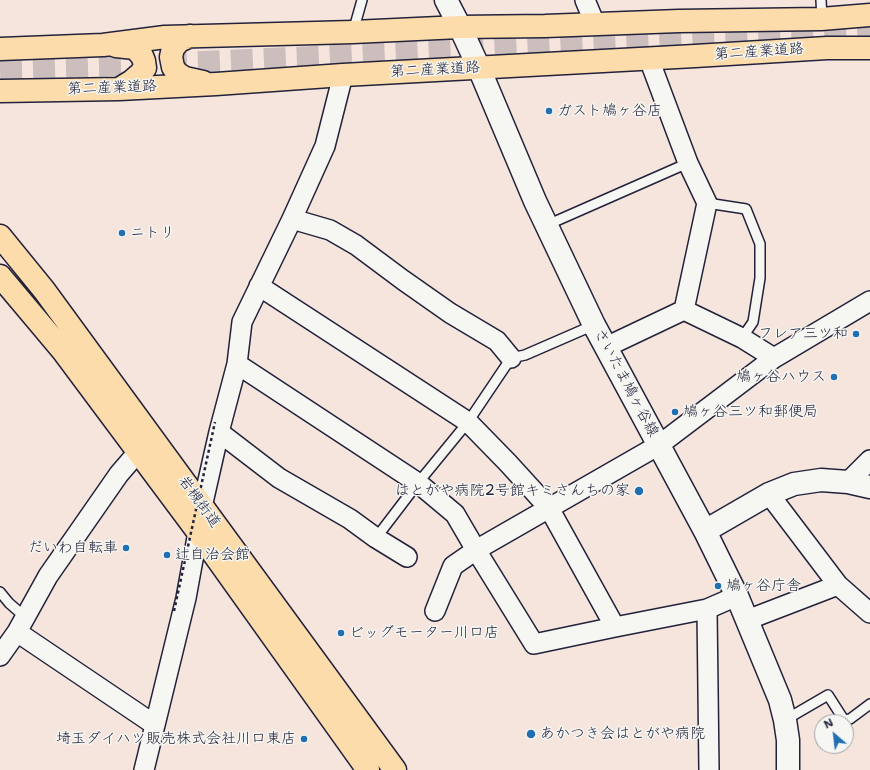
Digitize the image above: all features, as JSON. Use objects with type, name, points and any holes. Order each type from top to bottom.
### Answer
[{"type":"main road","name":"さいたま鳩ヶ谷線","points":[[446,0],[479,68],[535,201],[594,325],[705,531],[747,620],[780,700],[788,740],[788,770]]},
{"type":"main road","name":"第二産業道路","points":[[0,50],[103,45],[165,37],[679,21],[822,10],[870,15]]},
{"type":"main road","points":[[190,36],[179,41],[173,48],[171,57],[173,67],[177,73],[185,78],[216,84]]},
{"type":"main road","points":[[103,45],[135,48],[142,56],[144,61],[144,68],[140,74],[132,81],[118,89]]},
{"type":"main road","name":"第二産業道路","points":[[0,90],[118,89],[827,48],[870,48]]},
{"type":"main road","name":"岩槻街道","points":[[0,236],[44,290],[395,770]]},
{"type":"main road","name":"岩槻街道","points":[[0,276],[63,351],[198,532],[368,770]]},
{"type":"main road","points":[[705,531],[769,494],[794,484],[821,480],[848,482],[870,487]]},
{"type":"street","points":[[585,0],[595,24]]},
{"type":"street","points":[[649,59],[688,163],[707,203],[684,310]]},
{"type":"street","points":[[202,507],[217,427],[237,364],[242,322],[292,219],[325,146],[343,75]]},
{"type":"street","points":[[292,219],[330,230],[356,245],[402,280],[450,313],[497,341],[511,358]]},
{"type":"street","points":[[259,286],[468,422],[549,508],[615,627]]},
{"type":"street","points":[[435,610],[453,566],[476,550],[659,445],[774,358],[870,301]]},
{"type":"street","points":[[684,310],[742,338],[774,358]]},
{"type":"street","points":[[606,347],[684,310]]},
{"type":"street","points":[[237,364],[418,483],[455,514],[534,644],[707,609],[736,596]]},
{"type":"street","points":[[217,427],[279,478],[350,519],[376,538],[407,557]]},
{"type":"street","points":[[0,656],[21,624],[48,576],[119,474],[138,452]]},
{"type":"street","points":[[848,482],[870,460]]},
{"type":"street","points":[[769,494],[838,585],[870,613]]},
{"type":"street","points":[[144,770],[186,598],[198,532]]},
{"type":"street","points":[[747,620],[838,585]]},
{"type":"street","points":[[707,609],[709,770]]},
{"type":"street","points":[[21,624],[155,725]]},
{"type":"lane","points":[[353,32],[362,0]]},
{"type":"lane","points":[[547,225],[688,163]]},
{"type":"lane","points":[[707,203],[746,209],[760,244],[760,278],[753,322],[742,338]]},
{"type":"lane","points":[[376,538],[418,483],[468,422],[511,358],[525,355],[594,325]]},
{"type":"lane","points":[[0,592],[9,603],[21,624]]},
{"type":"lane","points":[[785,720],[828,695],[844,720],[850,719],[870,704]]},
{"type":"path","points":[[174,610],[217,427]]},
{"type":"tunnel","points":[[0,69],[202,62],[870,32]]},
{"type":"place","name":"ガスト鳩ヶ谷店","points":[[549,111]]},
{"type":"place","name":"ニトリ","points":[[122,233]]},
{"type":"place","name":"フレア三ツ和","points":[[856,334]]},
{"type":"place","name":"鳩ヶ谷ハウス","points":[[834,377]]},
{"type":"place","name":"鳩ヶ谷三ツ和郵便局","points":[[675,412]]},
{"type":"place","name":"はとがや病院2号館キミさんちの家","points":[[639,491]]},
{"type":"place","name":"だいわ自転車","points":[[126,548]]},
{"type":"place","name":"辻自治会館","points":[[167,555]]},
{"type":"place","name":"鳩ヶ谷庁舎","points":[[718,586]]},
{"type":"place","name":"ビッグモーター川口店","points":[[341,633]]},
{"type":"place","name":"あかつき会はとがや病院","points":[[531,734]]},
{"type":"place","name":"埼玉ダイハツ販売株式会社川口東店","points":[[304,739]]}]
